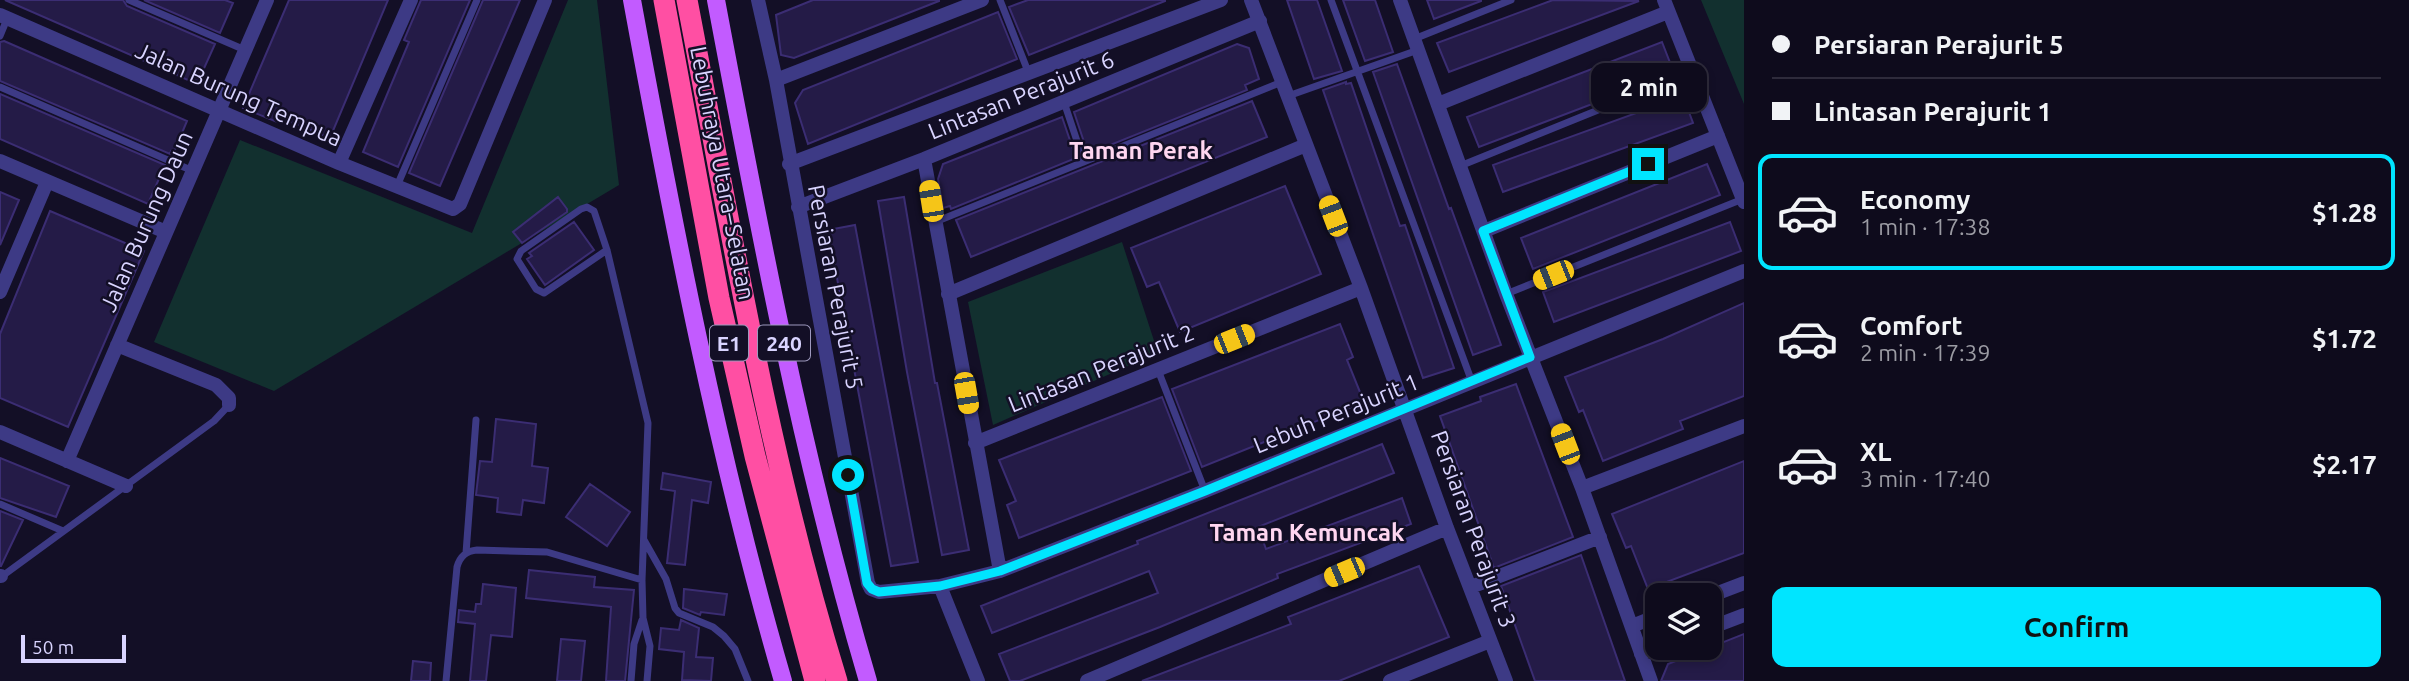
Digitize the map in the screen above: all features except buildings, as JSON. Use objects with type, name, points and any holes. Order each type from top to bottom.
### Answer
[{"type":"highway","name":"Lebuhraya Utara–Selatan","points":[[664,0],[719,298],[755,456],[815,681]]},
{"type":"highway","name":"Lebuhraya Utara–Selatan","points":[[688,5],[763,396],[815,610],[837,681]]},
{"type":"main road","name":"240","points":[[716,1],[753,196],[813,481],[868,681]]},
{"type":"main road","points":[[634,7],[686,282],[724,460],[783,681]]},
{"type":"street","name":"Jalan Burung Daun","points":[[67,461],[267,0]]},
{"type":"street","points":[[339,163],[411,0]]},
{"type":"street","name":"Jalan Burung Tempua","points":[[4,16],[339,163],[453,209],[460,204],[545,0]]},
{"type":"street","name":"Persiaran Perajurit 5","points":[[758,0],[867,583]]},
{"type":"street","points":[[775,80],[982,0]]},
{"type":"street","name":"Lintasan Perajurit 6","points":[[789,164],[1221,0]]},
{"type":"street","name":"Persiaran Perajurit 3","points":[[1251,0],[1506,681]]},
{"type":"street","points":[[1400,0],[1506,294],[1582,488],[1651,681]]},
{"type":"street","points":[[1437,104],[1666,6],[1743,201]]},
{"type":"street","name":"Lintasan Perajurit 6","points":[[798,207],[924,159],[1260,21]]},
{"type":"street","points":[[1483,231],[1718,136]]},
{"type":"street","points":[[948,294],[1306,145]]},
{"type":"street","points":[[924,159],[1000,571]]},
{"type":"street","points":[[0,161],[166,232]]},
{"type":"street","points":[[0,292],[47,182]]},
{"type":"street","name":"Lebuh Perajurit 1","points":[[867,583],[879,592],[940,586],[1000,571],[1205,491],[1744,271]]},
{"type":"street","name":"Lintasan Perajurit 2","points":[[975,443],[1361,288]]},
{"type":"street","points":[[117,345],[216,385],[224,390],[229,398],[229,405]]},
{"type":"street","points":[[1582,488],[1744,426]]},
{"type":"street","points":[[0,432],[126,486]]},
{"type":"street","points":[[1087,681],[1116,675],[1447,528]]},
{"type":"street","points":[[1471,587],[1600,537]]},
{"type":"street","points":[[1722,591],[1744,583]]},
{"type":"street","points":[[940,586],[978,681]]},
{"type":"street","points":[[1722,623],[1744,615]]},
{"type":"street","points":[[1632,626],[1645,621]]},
{"type":"street","points":[[1390,681],[1490,641]]},
{"type":"street","points":[[1641,654],[1645,653]]},
{"type":"lane","points":[[129,0],[245,50]]},
{"type":"lane","points":[[397,186],[477,0]]},
{"type":"lane","points":[[1000,0],[1029,74]]},
{"type":"lane","points":[[1331,0],[1472,382]]},
{"type":"lane","points":[[934,222],[1084,162],[1285,89],[1357,71],[1511,0]]},
{"type":"lane","points":[[0,36],[4,16]]},
{"type":"lane","points":[[1460,166],[1692,72]]},
{"type":"lane","points":[[0,86],[193,171]]},
{"type":"lane","points":[[1064,102],[1084,162]]},
{"type":"lane","points":[[1506,294],[1743,201]]},
{"type":"lane","points":[[607,250],[544,293],[536,289],[517,259],[521,251],[581,209],[587,207],[594,211],[607,250],[648,423],[642,580],[643,618],[650,646],[647,681]]},
{"type":"lane","points":[[1158,370],[1205,491]]},
{"type":"lane","points":[[0,576],[214,421],[229,405]]},
{"type":"lane","points":[[466,553],[476,420]]},
{"type":"lane","points":[[0,504],[64,531]]},
{"type":"lane","points":[[644,539],[666,579],[675,608],[679,613],[713,627],[724,636],[735,649],[748,681]]},
{"type":"lane","points":[[446,681],[457,567],[458,561],[466,553],[477,550],[547,552],[642,580]]},
{"type":"lane","points":[[631,681],[635,643],[643,618]]},
{"type":"green space","points":[[568,0],[597,0],[619,185],[274,391],[154,342],[240,140],[472,233]]},
{"type":"green space","points":[[1701,0],[1744,0],[1744,104]]},
{"type":"green space","points":[[1122,242],[1158,353],[993,425],[968,302]]},
{"type":"district","name":"Taman Perak","points":[[1141,150]]},
{"type":"district","name":"Taman Kemuncak","points":[[1307,532]]},
{"type":"route","points":[[848,475],[867,583],[875,591],[940,586],[1000,571],[1205,491],[1530,357],[1483,231],[1648,164]]}]
